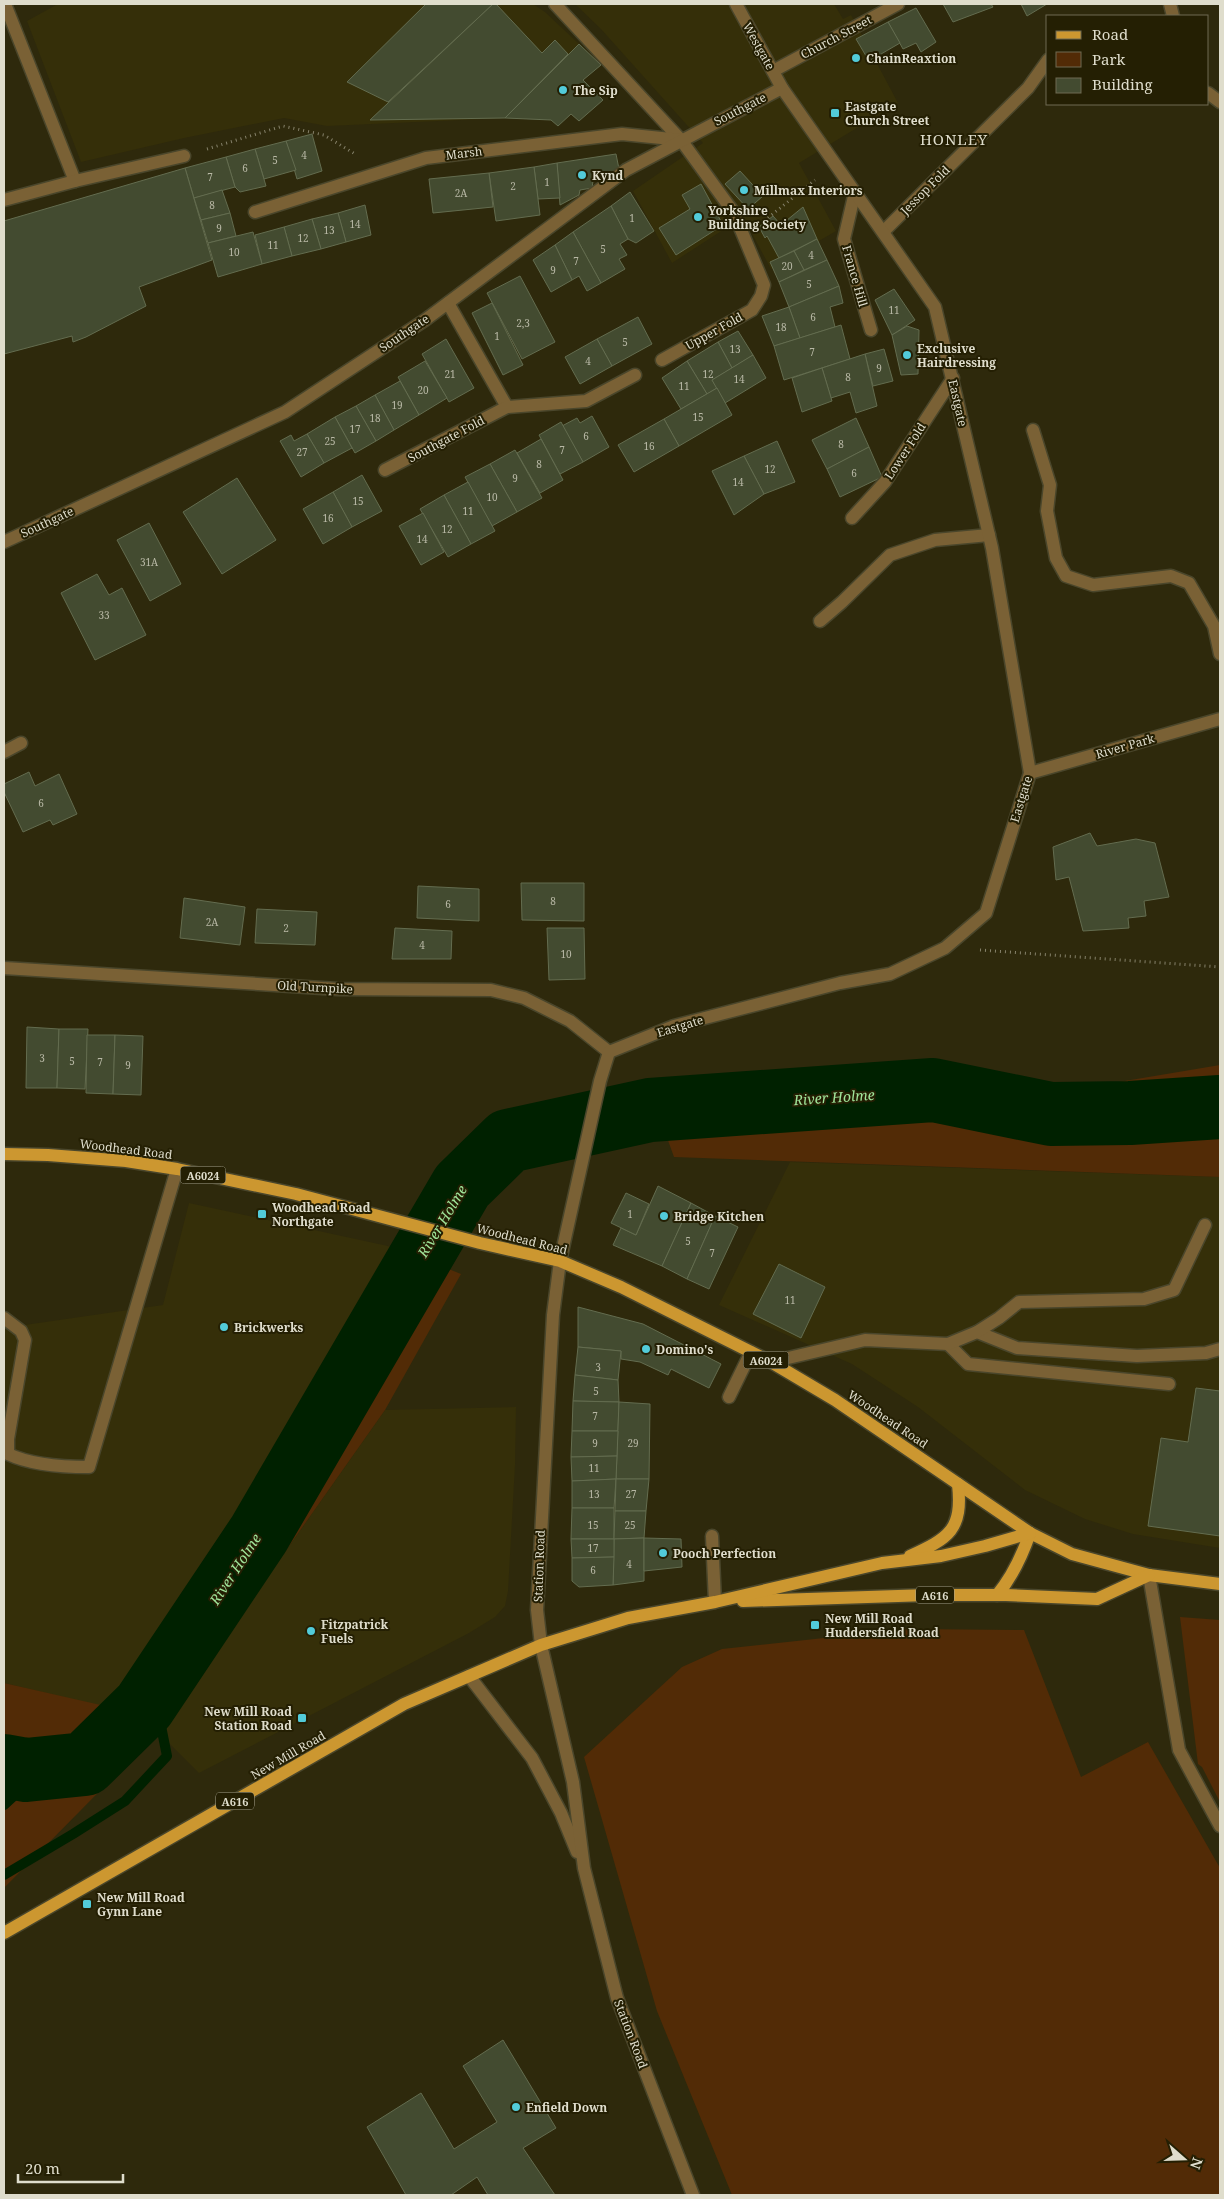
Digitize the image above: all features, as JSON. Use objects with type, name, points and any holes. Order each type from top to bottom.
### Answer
[{"type":"main road","name":"Woodhead Road","points":[[4,1154],[48,1155],[126,1161],[177,1170],[296,1194],[480,1243],[560,1261],[621,1287],[771,1362],[835,1400],[1030,1533],[1072,1554],[1149,1575],[1220,1584]]},
{"type":"main road","name":"A616","points":[[900,1560],[944,1538],[957,1522],[960,1502],[958,1484]]},
{"type":"main road","name":"A616","points":[[541,1645],[628,1618],[716,1602],[900,1560],[941,1556],[1030,1533]]},
{"type":"main road","points":[[997,1595],[1008,1582],[1021,1559],[1030,1533]]},
{"type":"main road","name":"A616","points":[[716,1602],[997,1595],[1097,1599],[1149,1575]]},
{"type":"main road","name":"New Mill Road","points":[[4,1933],[404,1704],[541,1645]]},
{"type":"street","points":[[5,4],[75,181]]},
{"type":"street","name":"Upper Fold","points":[[555,4],[681,140],[734,213],[764,285],[762,296],[752,310],[662,360]]},
{"type":"street","name":"Westgate","points":[[736,4],[782,88]]},
{"type":"street","name":"Church Street","points":[[773,71],[898,4]]},
{"type":"street","name":"Jessop Fold","points":[[883,232],[1028,88],[1046,63]]},
{"type":"street","name":"Southgate","points":[[4,542],[285,412],[448,303],[626,170],[782,88]]},
{"type":"street","name":"Eastgate","points":[[609,1052],[674,1026],[840,983],[890,974],[945,948],[986,913],[1030,773],[989,535],[935,307],[782,88]]},
{"type":"street","points":[[1209,94],[1220,102]]},
{"type":"street","name":"Marsh","points":[[255,212],[426,158],[622,134],[681,140]]},
{"type":"street","points":[[4,200],[75,181],[184,156]]},
{"type":"street","name":"France Hill","points":[[855,192],[844,239],[871,330]]},
{"type":"street","points":[[448,303],[507,407]]},
{"type":"street","name":"Southgate Fold","points":[[386,470],[507,407],[586,401],[635,375]]},
{"type":"street","name":"Lower Fold","points":[[852,518],[885,482],[953,378]]},
{"type":"street","points":[[1033,430],[1050,485],[1047,511],[1056,558],[1066,576],[1093,585],[1171,576],[1189,583],[1214,626],[1220,654]]},
{"type":"street","points":[[820,620],[842,602],[890,555],[936,540],[989,535]]},
{"type":"street","name":"River Park","points":[[1030,773],[1220,719]]},
{"type":"street","points":[[4,752],[21,743]]},
{"type":"street","name":"Old Turnpike","points":[[4,968],[338,989],[492,990],[524,998],[570,1021],[609,1052]]},
{"type":"street","points":[[560,1261],[600,1081],[609,1052]]},
{"type":"street","points":[[4,1318],[21,1332],[25,1340],[8,1439],[8,1454],[28,1460],[75,1467],[89,1467],[177,1170]]},
{"type":"street","points":[[771,1362],[865,1340],[948,1344],[977,1332],[1019,1302],[1144,1299],[1174,1290],[1205,1225]]},
{"type":"street","name":"Station Road","points":[[560,1261],[553,1315],[541,1517],[537,1610],[541,1645],[573,1782],[584,1868],[617,1998],[693,2195]]},
{"type":"street","points":[[977,1332],[1017,1348],[1137,1356],[1206,1353],[1220,1349]]},
{"type":"street","points":[[948,1344],[968,1364],[1169,1384]]},
{"type":"street","points":[[729,1396],[751,1352]]},
{"type":"street","points":[[712,1536],[716,1602]]},
{"type":"street","points":[[1149,1575],[1179,1750],[1220,1826]]},
{"type":"street","name":"Station Road","points":[[469,1676],[532,1758],[560,1812],[584,1868]]},
{"type":"path","points":[[184,156],[283,126],[324,135],[383,172]]},
{"type":"path","points":[[744,237],[835,164]]},
{"type":"path","points":[[945,948],[1220,967]]},
{"type":"shaded area","points":[[58,4],[533,4],[545,12],[579,44],[505,118],[327,126],[284,118],[184,138],[81,162],[27,21]]},
{"type":"shaded area","points":[[575,4],[834,4],[843,19],[851,15],[898,103],[799,163],[836,231],[771,269],[743,217],[672,263],[633,191],[703,143],[601,29]]},
{"type":"shaded area","points":[[790,1162],[1220,1177],[1220,1548],[1133,1534],[1085,1519],[1025,1490],[918,1407],[852,1364],[719,1305]]},
{"type":"shaded area","points":[[189,1203],[397,1248],[263,1486],[180,1620],[105,1707],[4,1683],[4,1328],[163,1305]]},
{"type":"shaded area","points":[[516,1407],[515,1465],[508,1591],[505,1606],[495,1617],[469,1633],[199,1773],[158,1732],[385,1410]]},
{"type":"green space","points":[[1220,1065],[1220,1177],[674,1157],[648,1085],[851,1072],[1089,1087]]},
{"type":"green space","points":[[397,1248],[461,1274],[385,1410],[158,1732],[4,1888],[4,1683],[105,1706],[180,1620],[263,1486]]},
{"type":"green space","points":[[1180,1617],[1220,1620],[1220,1802],[1202,1767],[1198,1764]]},
{"type":"green space","points":[[907,1629],[1024,1630],[1081,1777],[1148,1742],[1220,1868],[1220,2195],[732,2195],[657,2011],[584,1757],[682,1667],[722,1649]]},
{"type":"building","points":[[426,4],[493,4],[388,102],[347,82]]},
{"type":"building","points":[[493,4],[496,4],[542,53],[555,40],[568,54],[505,118],[370,120]]},
{"type":"building","points":[[943,4],[991,4],[993,7],[953,22]]},
{"type":"building","points":[[1021,4],[1047,4],[1027,16]]},
{"type":"building","points":[[916,8],[936,42],[921,52],[916,43],[903,49],[888,22]]},
{"type":"building","points":[[888,22],[900,43],[869,61],[856,39]]},
{"type":"building","name":"The Sip","points":[[579,44],[601,65],[583,80],[603,100],[579,121],[571,114],[558,126],[551,120],[505,118]]},
{"type":"building","points":[[312,134],[322,171],[297,179],[286,141]]},
{"type":"building","points":[[286,141],[296,170],[264,179],[255,149]]},
{"type":"building","points":[[255,149],[266,186],[240,192],[235,187],[226,157]]},
{"type":"building","name":"Kynd","points":[[616,154],[619,169],[593,181],[592,188],[580,190],[579,195],[560,205],[557,163]]},
{"type":"building","points":[[226,157],[235,187],[194,198],[185,168]]},
{"type":"building","points":[[557,163],[560,198],[538,199],[534,167]]},
{"type":"building","points":[[534,167],[540,215],[496,221],[489,173]]},
{"type":"building","points":[[185,168],[212,260],[139,287],[146,306],[86,337],[73,342],[72,336],[4,354],[4,221]]},
{"type":"building","name":"Millmax Interiors","points":[[740,171],[763,196],[748,209],[725,184]]},
{"type":"building","points":[[489,173],[493,207],[433,213],[429,179]]},
{"type":"building","name":"Yorkshire Building Society","points":[[701,184],[723,225],[676,255],[659,228],[690,209],[682,195]]},
{"type":"building","points":[[222,190],[230,213],[201,220],[194,198]]},
{"type":"building","points":[[630,192],[654,231],[636,243],[628,239],[611,206]]},
{"type":"building","points":[[365,205],[371,235],[346,242],[338,213]]},
{"type":"building","points":[[611,206],[628,239],[620,244],[627,255],[619,259],[625,269],[601,283],[573,232]]},
{"type":"building","points":[[803,207],[817,239],[779,258],[767,236],[765,238],[759,227],[773,216],[781,225]]},
{"type":"building","points":[[230,213],[236,236],[208,243],[201,220]]},
{"type":"building","points":[[338,213],[346,242],[321,249],[312,219]]},
{"type":"building","points":[[312,219],[321,249],[292,256],[284,227]]},
{"type":"building","points":[[284,227],[292,256],[262,264],[255,235]]},
{"type":"building","points":[[253,232],[262,264],[218,277],[208,243]]},
{"type":"building","points":[[573,232],[601,283],[587,291],[579,276],[572,280],[555,245]]},
{"type":"building","points":[[817,239],[827,260],[804,270],[794,251]]},
{"type":"building","points":[[555,245],[572,280],[551,292],[533,260]]},
{"type":"building","points":[[794,251],[804,270],[779,282],[770,262]]},
{"type":"building","points":[[827,260],[839,286],[789,307],[779,282]]},
{"type":"building","points":[[520,276],[555,342],[522,359],[487,293]]},
{"type":"building","points":[[839,286],[843,303],[830,307],[835,327],[800,338],[789,307]]},
{"type":"building","points":[[894,289],[915,320],[892,335],[875,300]]},
{"type":"building","points":[[492,303],[523,365],[503,375],[472,313]]},
{"type":"building","points":[[789,307],[800,338],[774,346],[762,316]]},
{"type":"building","points":[[638,317],[652,344],[612,366],[597,339]]},
{"type":"building","points":[[841,325],[850,359],[784,380],[774,346]]},
{"type":"building","name":"Exclusive Hairdressing","points":[[907,326],[919,330],[918,374],[901,375],[892,335]]},
{"type":"building","points":[[738,331],[753,355],[732,368],[718,342]]},
{"type":"building","points":[[446,339],[474,388],[449,402],[422,354]]},
{"type":"building","points":[[597,339],[612,366],[580,384],[565,357]]},
{"type":"building","points":[[718,342],[732,368],[712,380],[717,388],[707,394],[687,361]]},
{"type":"building","points":[[884,349],[893,381],[873,386],[865,354]]},
{"type":"building","points":[[865,354],[877,406],[856,413],[850,392],[831,398],[822,368]]},
{"type":"building","points":[[753,355],[766,378],[725,403],[712,380]]},
{"type":"building","points":[[425,361],[447,398],[419,415],[398,377]]},
{"type":"building","points":[[687,361],[707,394],[681,409],[662,378]]},
{"type":"building","points":[[822,368],[832,401],[802,412],[792,378]]},
{"type":"building","points":[[400,381],[419,415],[394,430],[375,395]]},
{"type":"building","points":[[717,388],[732,415],[679,446],[664,419]]},
{"type":"building","points":[[375,395],[394,430],[376,441],[356,406]]},
{"type":"building","points":[[356,406],[376,441],[355,453],[335,417]]},
{"type":"building","points":[[592,416],[609,447],[583,462],[562,426],[577,418],[580,423]]},
{"type":"building","points":[[335,417],[352,448],[324,463],[307,434]]},
{"type":"building","points":[[856,418],[869,447],[827,469],[812,440]]},
{"type":"building","points":[[664,419],[679,446],[634,472],[618,445]]},
{"type":"building","points":[[561,422],[583,462],[560,474],[539,435]]},
{"type":"building","points":[[307,434],[324,463],[301,477],[280,441],[291,435],[294,441]]},
{"type":"building","points":[[541,439],[563,480],[540,493],[517,453]]},
{"type":"building","points":[[777,441],[795,482],[764,494],[744,456]]},
{"type":"building","points":[[869,447],[882,477],[840,497],[827,469]]},
{"type":"building","points":[[515,450],[542,498],[517,512],[490,464]]},
{"type":"building","points":[[744,456],[764,494],[734,515],[712,471]]},
{"type":"building","points":[[490,464],[517,512],[492,526],[465,477]]},
{"type":"building","points":[[362,475],[382,511],[352,527],[333,492]]},
{"type":"building","points":[[237,478],[276,540],[222,574],[183,512]]},
{"type":"building","points":[[468,482],[495,531],[471,544],[444,495]]},
{"type":"building","points":[[333,492],[352,527],[323,544],[303,509]]},
{"type":"building","points":[[444,495],[471,544],[448,557],[420,509]]},
{"type":"building","points":[[423,513],[444,552],[421,565],[399,526]]},
{"type":"building","points":[[149,523],[181,584],[150,601],[117,540]]},
{"type":"building","points":[[97,574],[109,595],[122,588],[146,635],[95,660],[61,593]]},
{"type":"building","points":[[29,772],[35,786],[59,774],[77,814],[53,825],[50,820],[23,832],[4,792],[4,784]]},
{"type":"building","points":[[1090,833],[1097,846],[1136,839],[1155,843],[1169,897],[1144,901],[1146,916],[1128,918],[1129,928],[1083,931],[1069,877],[1056,880],[1053,847]]},
{"type":"building","points":[[521,883],[584,883],[584,921],[522,920]]},
{"type":"building","points":[[418,886],[479,889],[479,921],[417,918]]},
{"type":"building","points":[[184,898],[245,907],[240,945],[180,938]]},
{"type":"building","points":[[257,909],[317,912],[315,945],[255,943]]},
{"type":"building","points":[[395,928],[452,931],[451,959],[392,959]]},
{"type":"building","points":[[547,928],[584,928],[585,979],[549,980]]},
{"type":"building","points":[[27,1027],[59,1029],[57,1088],[26,1088]]},
{"type":"building","points":[[59,1029],[88,1029],[85,1089],[57,1088]]},
{"type":"building","points":[[87,1035],[115,1035],[113,1094],[86,1093]]},
{"type":"building","points":[[115,1035],[143,1036],[141,1095],[113,1094]]},
{"type":"building","name":"Bridge Kitchen","points":[[658,1186],[691,1203],[662,1266],[613,1245],[621,1228],[636,1235]]},
{"type":"building","points":[[626,1193],[649,1204],[636,1235],[611,1223]]},
{"type":"building","points":[[691,1203],[715,1216],[687,1279],[662,1266]]},
{"type":"building","points":[[715,1216],[738,1227],[709,1289],[687,1279]]},
{"type":"building","points":[[779,1264],[825,1287],[801,1338],[753,1314]]},
{"type":"building","name":"Domino's","points":[[578,1307],[643,1324],[721,1364],[709,1388],[671,1369],[668,1375],[640,1362],[621,1359],[621,1351],[578,1347]]},
{"type":"building","points":[[578,1347],[621,1351],[618,1380],[575,1375]]},
{"type":"building","points":[[575,1375],[618,1380],[619,1402],[573,1401]]},
{"type":"building","points":[[1196,1388],[1220,1391],[1220,1536],[1148,1526],[1161,1438],[1188,1442]]},
{"type":"building","points":[[573,1401],[619,1402],[618,1431],[572,1431]]},
{"type":"building","points":[[619,1402],[650,1404],[649,1479],[616,1479]]},
{"type":"building","points":[[572,1431],[618,1431],[617,1456],[571,1457]]},
{"type":"building","points":[[617,1456],[616,1479],[572,1481],[571,1457]]},
{"type":"building","points":[[616,1479],[614,1508],[572,1508],[572,1481]]},
{"type":"building","points":[[616,1479],[649,1479],[646,1511],[615,1511]]},
{"type":"building","points":[[572,1508],[614,1508],[614,1539],[571,1539]]},
{"type":"building","points":[[615,1511],[646,1511],[644,1538],[614,1539]]},
{"type":"building","points":[[644,1538],[644,1581],[613,1585],[614,1539]]},
{"type":"building","name":"Pooch Perfection","points":[[644,1538],[681,1539],[682,1567],[644,1571]]},
{"type":"building","points":[[571,1539],[614,1539],[614,1557],[572,1558]]},
{"type":"building","points":[[614,1557],[613,1585],[579,1587],[572,1581],[572,1558]]},
{"type":"building","name":"Enfield Down","points":[[503,2040],[556,2128],[523,2148],[555,2195],[488,2195],[477,2177],[451,2195],[406,2195],[367,2127],[421,2093],[454,2149],[497,2122],[463,2066]]},
{"type":"waterway","name":"River Holme","points":[[4,1766],[26,1770],[85,1764],[144,1706],[259,1534],[462,1186],[508,1141],[650,1110],[933,1090],[1051,1114],[1130,1113],[1220,1107]]},
{"type":"waterway","points":[[4,1875],[125,1801],[167,1756],[159,1716],[144,1706]]},
{"type":"waterway","points":[[4,1805],[16,1794],[26,1770]]},
{"type":"place","name":"ChainReaxtion","points":[[856,58]]},
{"type":"place","name":"The Sip","points":[[563,90]]},
{"type":"place","name":"Eastgate Church Street","points":[[835,113]]},
{"type":"place","name":"Kynd","points":[[582,175]]},
{"type":"place","name":"Millmax Interiors","points":[[744,190]]},
{"type":"place","name":"Yorkshire Building Society","points":[[698,217]]},
{"type":"place","name":"Exclusive Hairdressing","points":[[907,355]]},
{"type":"place","name":"Woodhead Road Northgate","points":[[262,1214]]},
{"type":"place","name":"Bridge Kitchen","points":[[664,1216]]},
{"type":"place","name":"Brickwerks","points":[[224,1327]]},
{"type":"place","name":"Domino's","points":[[646,1349]]},
{"type":"place","name":"Pooch Perfection","points":[[663,1553]]},
{"type":"place","name":"New Mill Road Huddersfield Road","points":[[815,1625]]},
{"type":"place","name":"Fitzpatrick Fuels","points":[[311,1631]]},
{"type":"place","name":"New Mill Road Station Road","points":[[302,1718]]},
{"type":"place","name":"New Mill Road Gynn Lane","points":[[87,1904]]},
{"type":"place","name":"Enfield Down","points":[[516,2107]]},
{"type":"district","name":"HONLEY","points":[[954,139]]}]
